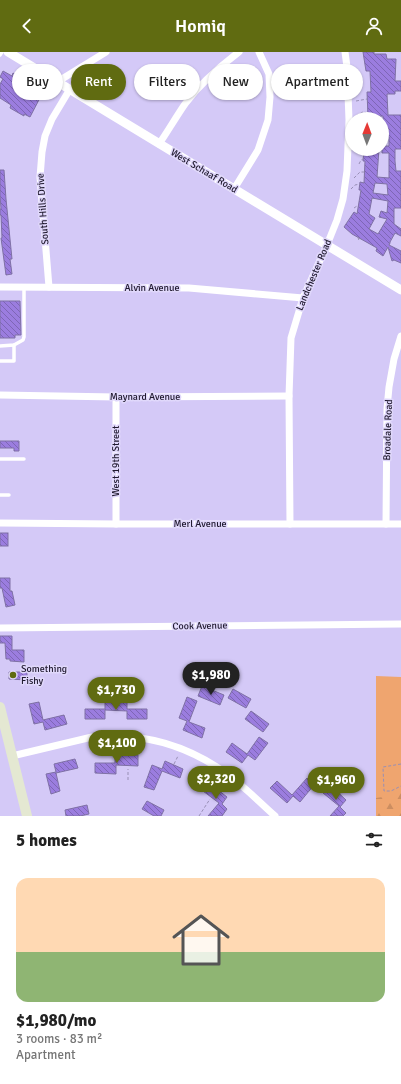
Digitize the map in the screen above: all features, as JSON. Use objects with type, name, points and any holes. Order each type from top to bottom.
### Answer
[{"type":"main road","points":[[0,707],[3,732],[12,756],[26,816]]},
{"type":"street","name":"West Schaaf Road","points":[[8,52],[28,64]]},
{"type":"street","points":[[63,78],[106,52]]},
{"type":"street","points":[[159,144],[186,103],[203,83],[226,61],[239,52]]},
{"type":"street","points":[[234,189],[258,150],[268,120],[270,97],[269,74],[259,52]]},
{"type":"street","name":"Landchester Road","points":[[290,524],[289,396],[291,338],[303,298],[327,245],[337,220],[343,199],[347,171],[349,120],[345,52]]},
{"type":"street","name":"West Schaaf Road","points":[[63,85],[401,290]]},
{"type":"street","name":"South Hills Drive","points":[[49,287],[40,177],[42,152],[52,119],[70,89]]},
{"type":"street","name":"Alvin Avenue","points":[[0,287],[189,288],[303,298]]},
{"type":"street","name":"Broadale Road","points":[[386,524],[387,409],[394,359],[401,336]]},
{"type":"street","name":"Maynard Avenue","points":[[0,395],[116,397],[289,396]]},
{"type":"street","name":"West 19th Street","points":[[116,397],[116,524]]},
{"type":"street","name":"Merl Avenue","points":[[0,523],[401,524]]},
{"type":"street","name":"Cook Avenue","points":[[0,628],[401,624]]},
{"type":"street","points":[[12,756],[92,737],[129,736],[158,740],[171,744],[205,760],[227,774],[275,816]]},
{"type":"lane","points":[[0,346],[14,346],[22,341],[24,336],[24,287]]},
{"type":"lane","points":[[0,361],[14,361],[14,346]]},
{"type":"lane","points":[[0,459],[24,459]]},
{"type":"lane","points":[[0,495],[10,495]]},
{"type":"path","points":[[355,101],[367,99]]},
{"type":"path","points":[[359,164],[363,159]]},
{"type":"path","points":[[354,178],[360,172],[364,172]]},
{"type":"path","points":[[350,190],[355,185],[360,184]]},
{"type":"path","points":[[354,208],[358,206]]},
{"type":"path","points":[[358,237],[359,241]]},
{"type":"path","points":[[174,764],[178,756]]},
{"type":"path","points":[[401,764],[383,767],[384,792],[401,786]]},
{"type":"path","points":[[128,769],[128,780]]},
{"type":"path","points":[[219,789],[225,782]]},
{"type":"path","points":[[199,816],[210,799]]},
{"type":"green space","points":[[376,676],[401,677],[401,813],[376,814]]},
{"type":"green space","points":[[401,793],[401,816],[376,816],[376,798]]},
{"type":"building","points":[[363,52],[386,54],[387,59],[396,59],[395,81],[401,81],[401,91],[395,91],[395,94],[387,94],[388,112],[368,112],[367,92],[371,92],[370,71],[366,71]]},
{"type":"building","points":[[3,71],[12,76],[12,100],[39,100],[30,117],[24,114],[24,116],[10,108],[11,105],[0,98],[0,84],[3,79],[0,77]]},
{"type":"building","points":[[389,115],[401,115],[401,149],[395,149],[395,161],[396,171],[401,171],[401,208],[394,208],[394,224],[401,229],[401,236],[395,233],[389,245],[401,251],[401,263],[394,260],[392,261],[388,247],[383,256],[376,251],[377,248],[352,234],[344,227],[354,212],[357,214],[361,190],[359,190],[360,182],[364,183],[365,161],[363,161],[363,156],[378,156],[377,177],[389,178]],"holes":[[[375,183],[387,184],[388,195],[373,193]],[[372,198],[388,201],[387,213],[381,211],[379,217],[387,219],[378,234],[369,229],[375,218],[369,214]]]},
{"type":"building","points":[[0,170],[4,170],[12,259],[10,259],[12,274],[6,275],[1,238]]},
{"type":"building","points":[[0,301],[20,301],[21,335],[15,335],[15,338],[0,338]]},
{"type":"building","points":[[0,441],[19,441],[19,451],[14,451],[14,448],[0,448]]},
{"type":"building","points":[[0,533],[8,533],[8,546],[0,546]]},
{"type":"building","points":[[0,578],[10,578],[10,591],[12,591],[15,605],[6,607],[2,588],[0,588]]},
{"type":"building","points":[[0,636],[12,636],[12,650],[24,650],[24,662],[10,661],[10,659],[6,659],[5,643],[0,643]]},
{"type":"building","points":[[9,672],[27,672],[27,680],[9,679]]},
{"type":"building","points":[[202,686],[224,695],[220,705],[198,696]]},
{"type":"building","points":[[233,689],[251,699],[246,708],[228,698]]},
{"type":"building","points":[[187,697],[197,701],[189,722],[205,728],[202,738],[183,730],[187,721],[179,718]]},
{"type":"building","points":[[105,701],[127,701],[127,709],[147,709],[147,719],[127,719],[127,711],[105,710],[105,719],[85,719],[85,709],[105,709]]},
{"type":"building","points":[[39,702],[43,720],[64,715],[67,724],[45,730],[43,722],[34,724],[29,704]]},
{"type":"building","points":[[251,711],[269,724],[263,732],[245,719]]},
{"type":"building","points":[[259,737],[268,743],[255,760],[248,755],[242,763],[226,752],[232,743],[247,754]]},
{"type":"building","points":[[115,755],[138,755],[138,766],[116,765],[116,774],[95,773],[95,763],[115,763]]},
{"type":"building","points":[[75,759],[78,768],[56,773],[60,791],[51,794],[46,774],[56,772],[54,764]]},
{"type":"building","points":[[165,761],[183,769],[180,778],[162,771],[154,790],[144,787],[152,765],[162,769]]},
{"type":"building","points":[[307,778],[314,785],[300,802],[293,796],[287,803],[270,788],[277,781],[292,795]]},
{"type":"building","points":[[209,783],[227,797],[222,804],[227,809],[222,816],[208,816],[219,803],[203,791]]},
{"type":"building","points":[[330,785],[346,800],[340,807],[346,813],[343,816],[330,816],[339,806],[323,793]]},
{"type":"building","points":[[147,801],[164,810],[161,816],[154,816],[142,809]]},
{"type":"building","points":[[87,805],[89,814],[80,816],[66,816],[65,810]]},
{"type":"place","name":"Something Fishy","points":[[13,675]]}]
